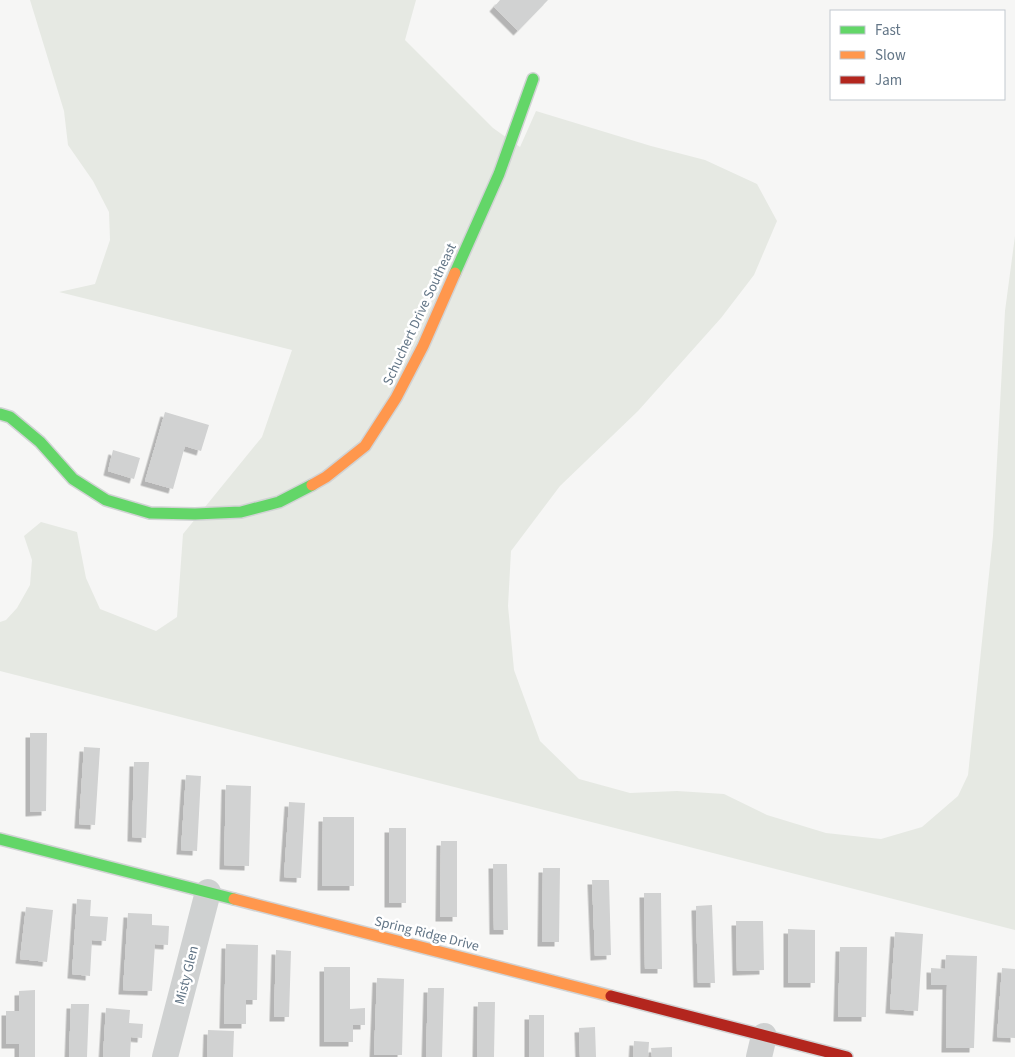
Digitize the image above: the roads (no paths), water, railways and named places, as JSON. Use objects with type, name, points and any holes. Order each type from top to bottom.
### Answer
[{"type":"street","name":"Schuchert Drive Southeast","points":[[0,414],[10,417],[40,442],[73,479],[106,500],[150,513],[241,512],[279,502],[326,477],[364,446],[405,381],[423,346],[499,174],[533,79]]},
{"type":"street","name":"Spring Ridge Drive","points":[[0,839],[208,892],[762,1046],[847,1057]]},
{"type":"street","name":"Misty Glen","points":[[165,1057],[208,892]]}]
